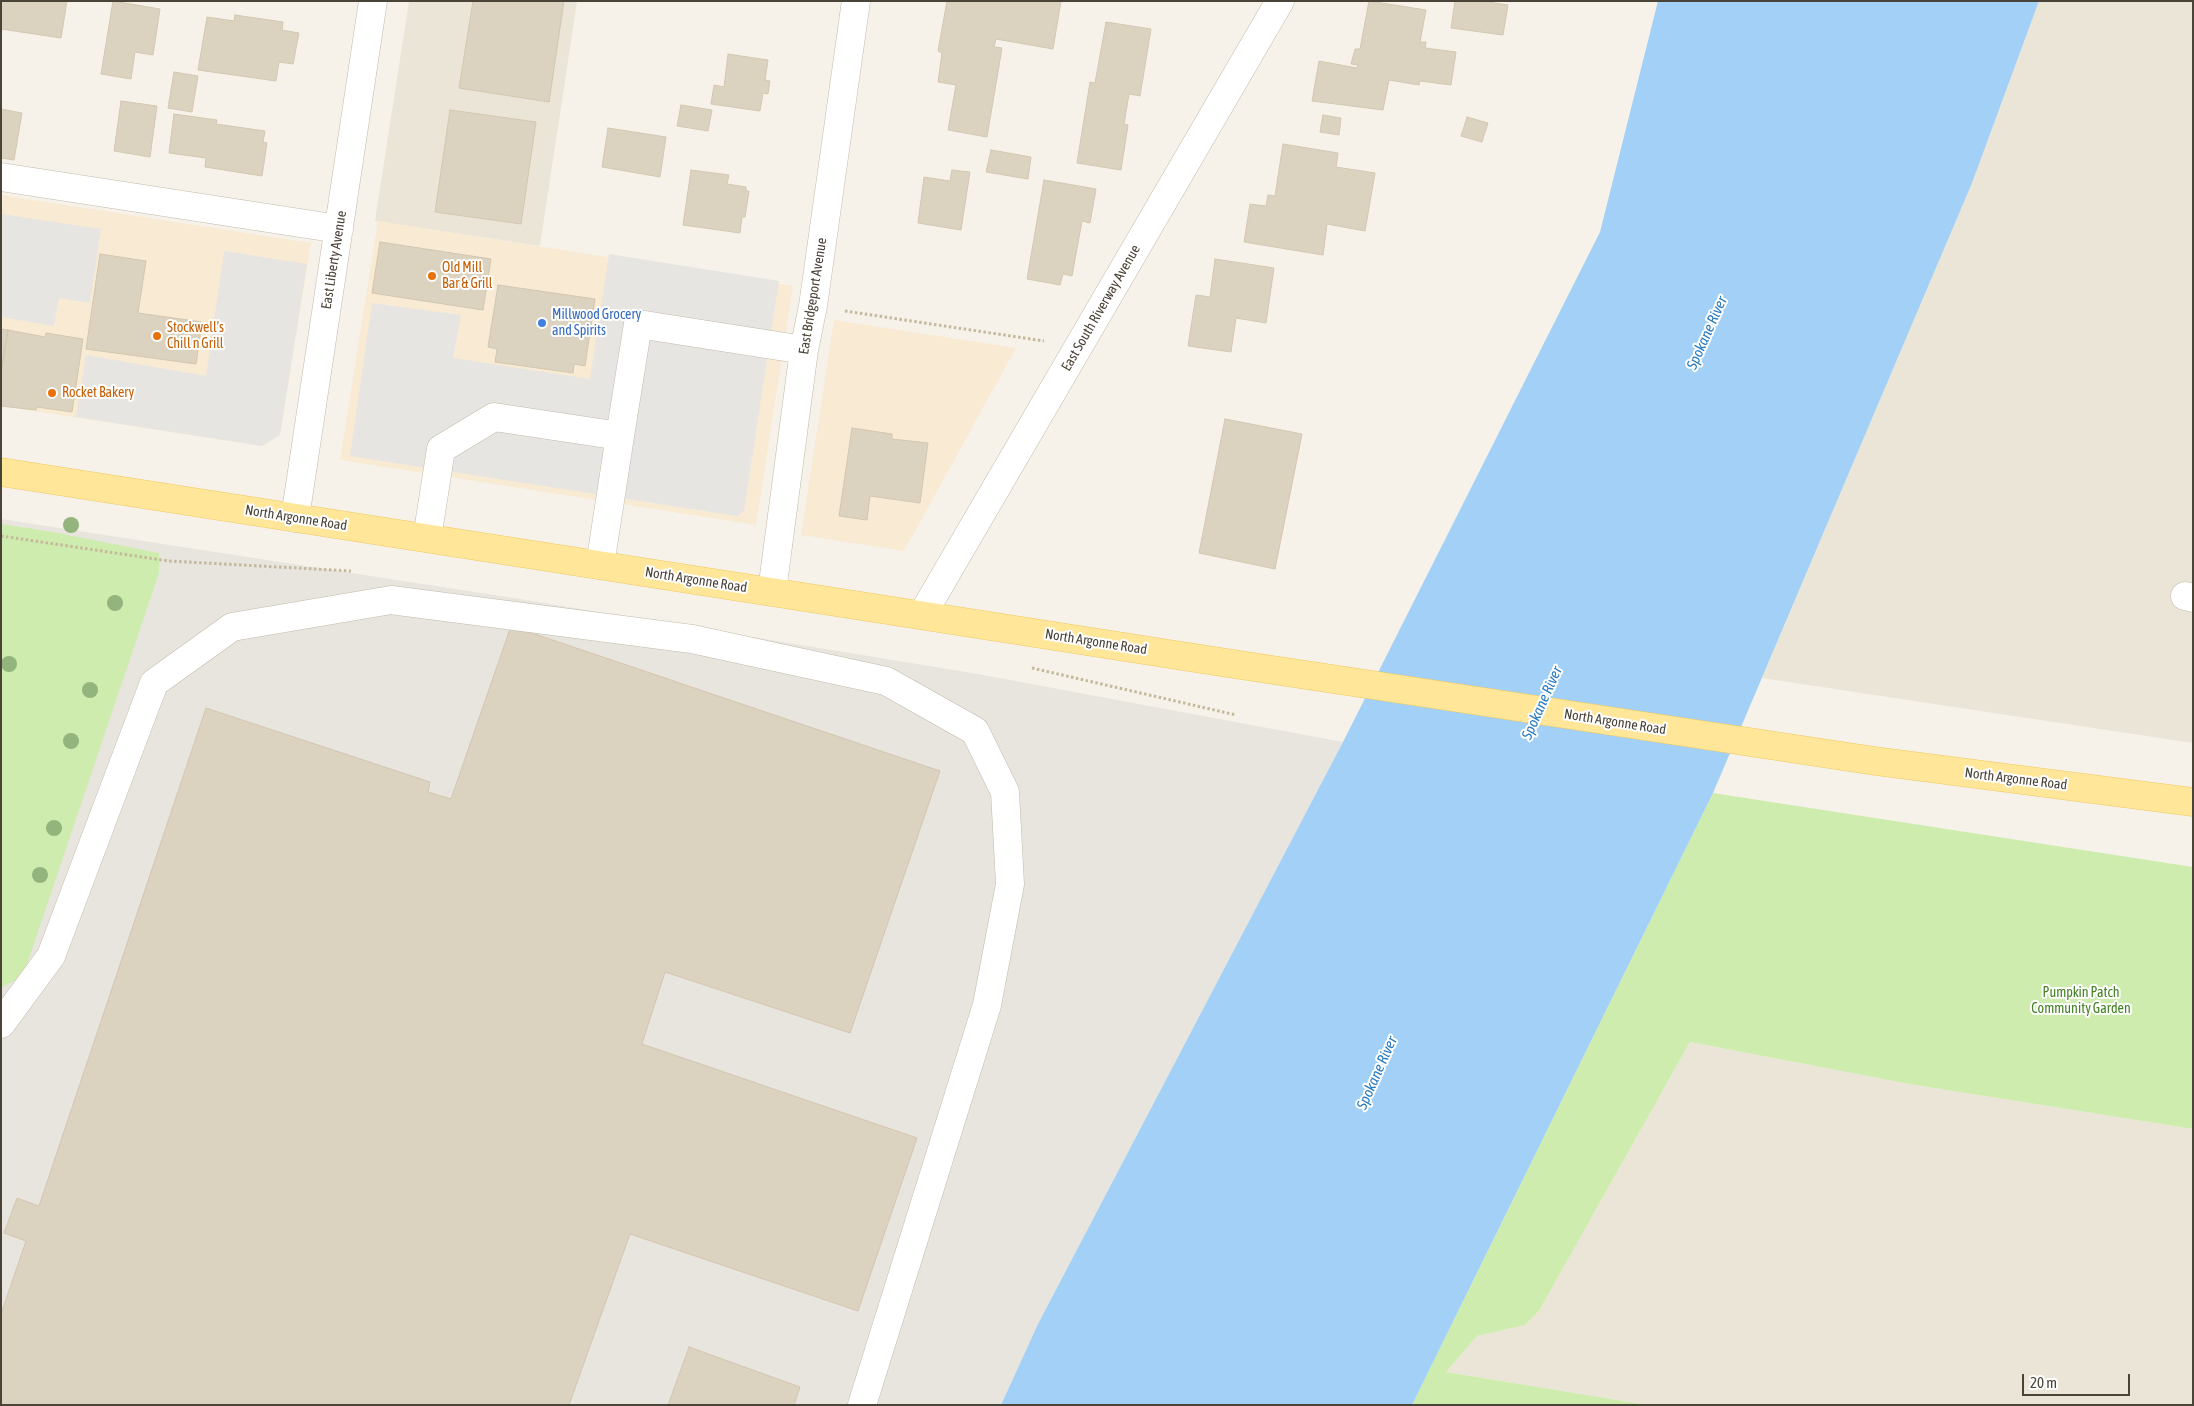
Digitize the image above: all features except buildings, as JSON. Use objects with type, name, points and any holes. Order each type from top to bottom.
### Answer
[{"type":"main road","name":"North Argonne Road","points":[[1,472],[1240,665],[1875,761],[2193,802]]},
{"type":"street","name":"East Liberty Avenue","points":[[295,518],[373,1]]},
{"type":"street","name":"East Bridgeport Avenue","points":[[772,591],[804,350],[813,306],[856,1]]},
{"type":"street","name":"East South Riverway Avenue","points":[[922,615],[1280,1]]},
{"type":"street","points":[[1,177],[338,229]]},
{"type":"street","points":[[600,565],[638,324],[804,350]]},
{"type":"street","points":[[427,538],[441,449],[494,417],[620,436]]},
{"type":"street","points":[[1,1024],[51,956],[154,683],[232,627],[391,600],[692,639],[886,681],[975,731],[1005,792],[1010,884],[987,1005],[862,1405]]},
{"type":"path","points":[[813,306],[1079,346]]},
{"type":"shaded area","points":[[409,1],[577,1],[540,246],[375,221]]},
{"type":"shaded area","points":[[2039,1],[2193,1],[2193,743],[1762,678],[1972,183]]},
{"type":"shaded area","points":[[1,195],[311,243],[280,435],[262,446],[1,406]]},
{"type":"shaded area","points":[[1,214],[101,229],[90,303],[59,298],[54,326],[1,317]]},
{"type":"shaded area","points":[[378,221],[793,286],[756,525],[340,460]]},
{"type":"shaded area","points":[[224,251],[307,264],[280,435],[262,446],[76,417],[86,355],[206,376]]},
{"type":"shaded area","points":[[609,254],[779,281],[744,511],[737,516],[350,456],[372,303],[461,315],[453,358],[590,379]]},
{"type":"shaded area","points":[[834,320],[1016,348],[904,551],[801,535]]},
{"type":"shaded area","points":[[1,519],[520,599],[972,673],[1343,742],[1038,1324],[1001,1405],[1,1405]]},
{"type":"shaded area","points":[[1690,1042],[1909,1084],[2193,1129],[2193,1405],[1648,1405],[1446,1372],[1477,1336],[1525,1325],[1539,1311]]},
{"type":"green space","points":[[1,524],[53,532],[159,553],[159,573],[23,976],[1,988]]},
{"type":"green space","name":"Pumpkin Patch Community Garden","points":[[1713,793],[2193,867],[2193,1129],[1909,1084],[1690,1042],[1539,1311],[1525,1325],[1477,1336],[1446,1372],[1648,1405],[1412,1405]]},
{"type":"water","name":"Spokane River","points":[[1658,1],[2039,1],[1972,183],[1713,793],[1412,1405],[1001,1405],[1038,1324],[1343,742],[1600,232]]},
{"type":"place","name":"Old Mill Bar & Grill","points":[[432,276]]},
{"type":"place","name":"Millwood Grocery and Spirits","points":[[542,323]]},
{"type":"place","name":"Stockwell’s Chill n Grill","points":[[157,336]]},
{"type":"place","name":"Rocket Bakery","points":[[52,393]]}]
